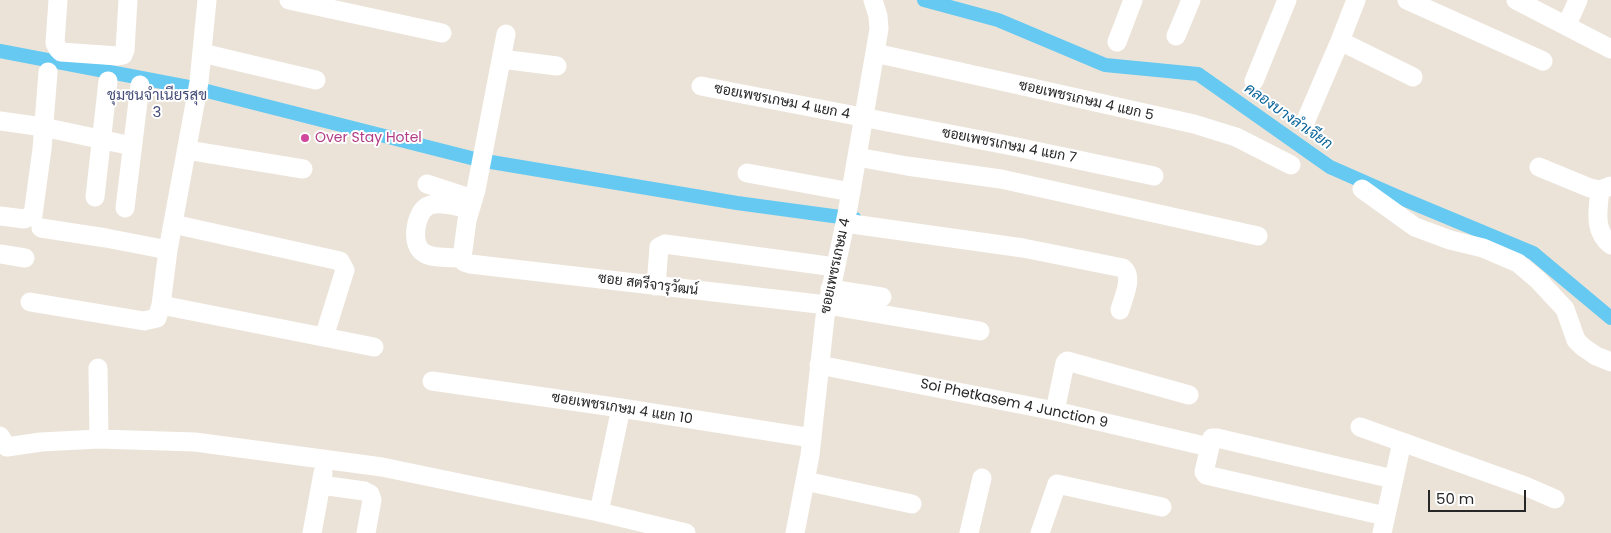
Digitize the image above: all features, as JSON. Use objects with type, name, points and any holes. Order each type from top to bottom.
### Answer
[{"type":"street","points":[[58,0],[55,43],[61,52],[118,56],[123,55],[128,0]]},
{"type":"street","points":[[30,302],[144,321],[157,318],[161,305],[168,250],[198,88],[207,0]]},
{"type":"street","points":[[289,0],[347,6],[442,33]]},
{"type":"street","name":"ซอยเพชรเกษม 4","points":[[795,533],[812,438],[819,365],[829,297],[846,219],[879,29],[878,16],[873,0]]},
{"type":"street","points":[[1117,42],[1133,0]]},
{"type":"street","points":[[1176,36],[1191,0]]},
{"type":"street","points":[[1254,81],[1287,0]]},
{"type":"street","points":[[1306,120],[1356,0]]},
{"type":"street","points":[[1407,0],[1543,61]]},
{"type":"street","points":[[1516,0],[1570,24],[1611,49]]},
{"type":"street","points":[[1570,24],[1578,0]]},
{"type":"street","points":[[466,261],[471,204],[506,34]]},
{"type":"street","points":[[1340,41],[1413,78]]},
{"type":"street","points":[[202,53],[316,80]]},
{"type":"street","name":"ซอยเพชรเกษม 4 แยก 5","points":[[875,53],[1194,124],[1236,137],[1291,165]]},
{"type":"street","points":[[501,59],[557,66]]},
{"type":"street","points":[[0,216],[24,219],[33,215],[44,127],[48,72]]},
{"type":"street","points":[[95,197],[108,81]]},
{"type":"street","points":[[125,208],[140,85]]},
{"type":"street","name":"ซอยเพชรเกษม 4 แยก 4","points":[[700,86],[864,118]]},
{"type":"street","name":"ซอยเพชรเกษม 4 แยก 7","points":[[864,118],[1012,146],[1154,176]]},
{"type":"street","points":[[0,121],[44,127],[132,146]]},
{"type":"street","points":[[186,150],[303,169]]},
{"type":"street","points":[[857,157],[1001,179],[1258,236]]},
{"type":"street","points":[[1538,167],[1605,196],[1597,217],[1599,228],[1611,246]]},
{"type":"street","points":[[747,173],[851,192]]},
{"type":"street","points":[[427,184],[471,204]]},
{"type":"street","points":[[1362,189],[1415,227],[1450,240],[1483,248],[1518,263],[1538,280],[1564,309],[1576,340],[1596,356],[1611,362]]},
{"type":"street","name":"ซอย สตรีจารุวัฒน์","points":[[471,204],[428,205],[422,211],[416,228],[416,242],[420,251],[426,255],[466,261],[656,286],[829,297]]},
{"type":"street","points":[[846,219],[1022,248],[1123,268],[1129,277],[1120,310]]},
{"type":"street","points":[[173,224],[340,261],[345,270],[324,336]]},
{"type":"street","points":[[41,228],[168,250]]},
{"type":"street","points":[[656,286],[659,247],[665,244],[835,267]]},
{"type":"street","points":[[0,254],[25,258]]},
{"type":"street","points":[[829,297],[882,297]]},
{"type":"street","points":[[829,297],[980,331]]},
{"type":"street","points":[[161,305],[374,347]]},
{"type":"street","points":[[1055,412],[1067,361],[1189,395]]},
{"type":"street","name":"Soi Phetkasem 4 Junction 9","points":[[819,365],[1055,412],[1209,447]]},
{"type":"street","points":[[98,368],[99,439]]},
{"type":"street","name":"ซอยเพชรเกษม 4 แยก 10","points":[[432,381],[812,438]]},
{"type":"street","points":[[599,512],[621,408]]},
{"type":"street","points":[[1360,427],[1555,499]]},
{"type":"street","points":[[1393,479],[1217,438],[1212,438],[1204,472],[1206,475],[1383,525],[1402,442]]},
{"type":"street","points":[[2,441],[7,447],[41,442],[99,439],[195,442],[382,467],[599,512],[686,533]]},
{"type":"street","points":[[312,533],[326,460]]},
{"type":"street","points":[[968,533],[982,478]]},
{"type":"street","points":[[805,481],[912,504]]},
{"type":"street","points":[[321,484],[364,491],[370,494],[372,500],[366,533]]},
{"type":"street","points":[[1040,533],[1057,484],[1162,507]]},
{"type":"waterway","name":"คลองบางลำเจียก","points":[[924,0],[998,20],[1105,65],[1198,74],[1330,167],[1533,253],[1611,318]]},
{"type":"waterway","points":[[0,51],[199,89],[479,160],[737,203],[855,219]]},
{"type":"place","name":"Over Stay Hotel","points":[[305,138]]},
{"type":"district","name":"ชุมชนจำเนียรสุข 3","points":[[157,104]]}]
